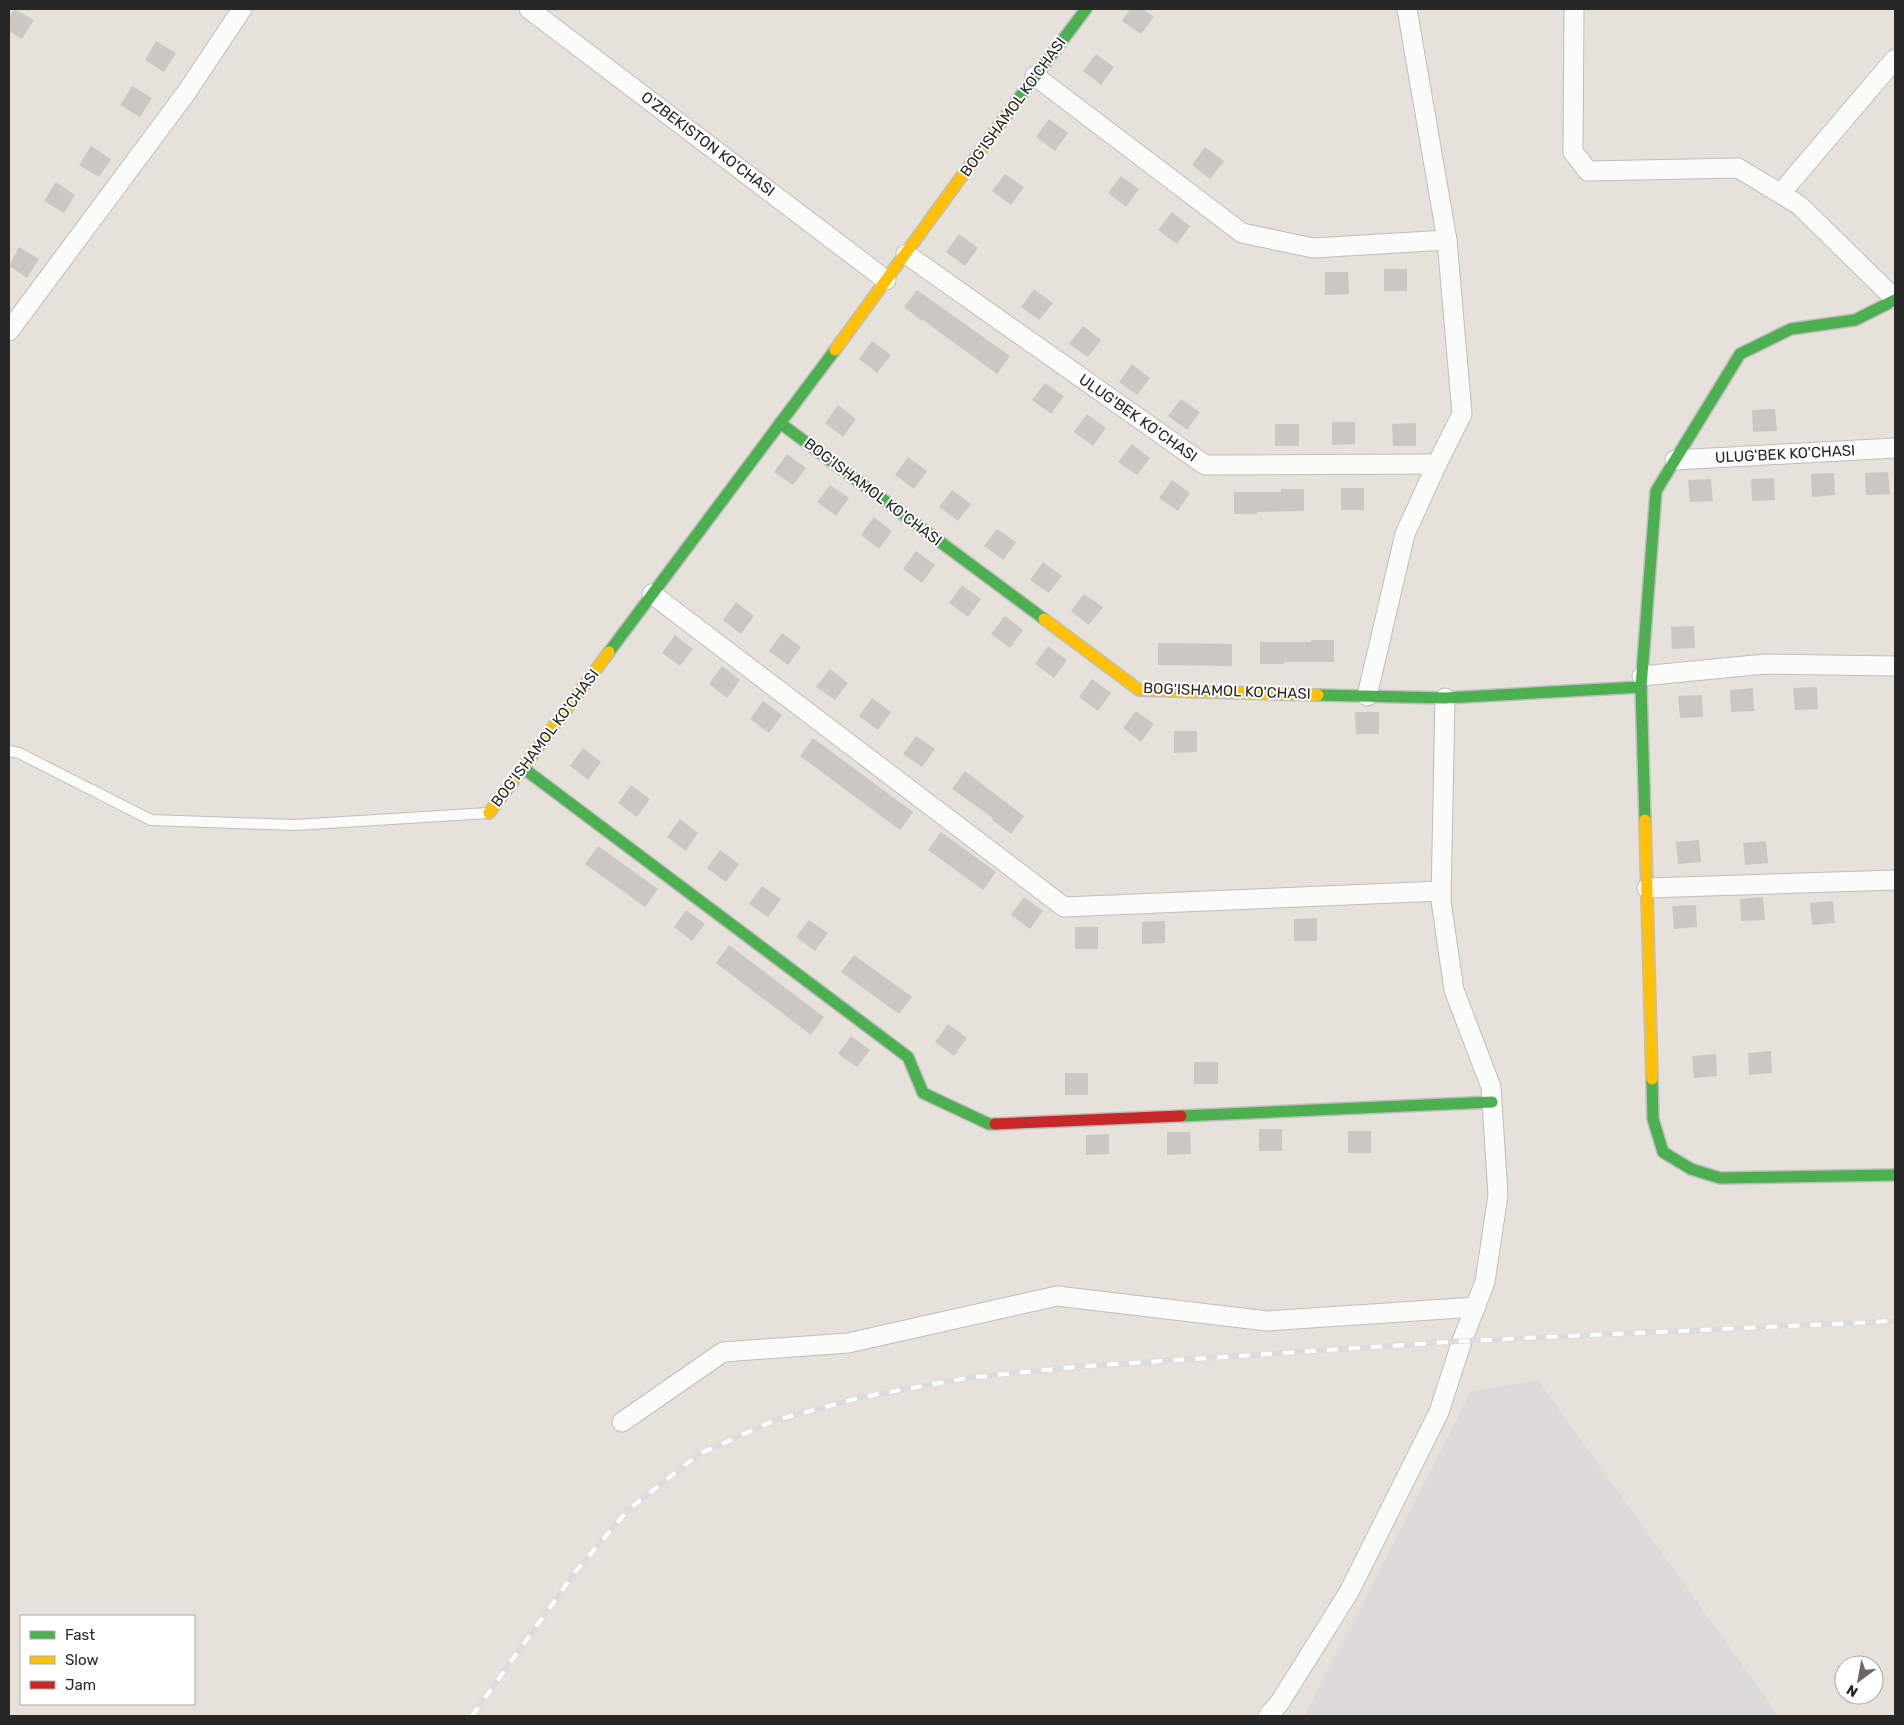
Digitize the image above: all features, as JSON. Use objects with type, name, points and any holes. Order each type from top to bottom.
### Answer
[{"type":"street","points":[[9,331],[186,92],[242,9]]},
{"type":"street","name":"O'ZBEKISTON KO'CHASI","points":[[529,9],[886,280]]},
{"type":"street","name":"BOG'ISHAMOL KO'CHASI","points":[[489,813],[906,254],[1086,9]]},
{"type":"street","points":[[1367,696],[1405,534],[1462,414],[1448,240],[1407,9]]},
{"type":"street","points":[[1574,9],[1573,152],[1588,171],[1738,168],[1799,205],[1895,299],[1855,320],[1791,329],[1740,354],[1656,491],[1642,682],[1653,1119],[1663,1152],[1691,1169],[1720,1178],[1895,1175]]},
{"type":"street","points":[[1780,193],[1895,59]]},
{"type":"street","points":[[1035,76],[1242,233],[1314,248],[1448,240]]},
{"type":"street","name":"ULUG'BEK KO'CHASI","points":[[906,254],[1205,465],[1437,464]]},
{"type":"street","name":"BOG'ISHAMOL KO'CHASI","points":[[780,423],[1140,690],[1445,698],[1642,682],[1765,664],[1895,666]]},
{"type":"street","name":"ULUG'BEK KO'CHASI","points":[[1675,460],[1895,448]]},
{"type":"street","points":[[652,594],[1064,907],[1441,891]]},
{"type":"street","points":[[1268,1716],[1280,1702],[1349,1592],[1439,1412],[1462,1341],[1485,1282],[1498,1196],[1491,1087],[1454,990],[1440,901],[1445,698]]},
{"type":"street","points":[[523,768],[908,1057],[923,1093],[989,1124],[1492,1102]]},
{"type":"street","points":[[1647,888],[1895,880]]},
{"type":"street","points":[[622,1422],[724,1352],[848,1343],[1057,1296],[1267,1321],[1476,1307]]},
{"type":"lane","points":[[9,751],[18,753],[151,820],[295,825],[489,813]]},
{"type":"shaded area","points":[[1538,1380],[1779,1716],[1305,1716],[1471,1391]]},
{"type":"building","points":[[14,9],[34,20],[22,39],[9,31],[9,17]]},
{"type":"building","points":[[1130,9],[1143,9],[1154,17],[1141,34],[1122,21]]},
{"type":"building","points":[[156,41],[176,53],[164,72],[145,60]]},
{"type":"building","points":[[1096,54],[1114,67],[1101,85],[1083,71]]},
{"type":"building","points":[[132,86],[152,98],[140,117],[120,105]]},
{"type":"building","points":[[1049,119],[1068,133],[1055,151],[1036,137]]},
{"type":"building","points":[[91,146],[111,159],[99,177],[79,165]]},
{"type":"building","points":[[1205,147],[1224,161],[1210,179],[1192,165]]},
{"type":"building","points":[[1005,174],[1024,187],[1011,205],[992,191]]},
{"type":"building","points":[[1121,176],[1139,189],[1126,207],[1108,193]]},
{"type":"building","points":[[56,182],[75,195],[64,213],[44,201]]},
{"type":"building","points":[[1172,212],[1190,226],[1177,244],[1158,230]]},
{"type":"building","points":[[959,234],[978,248],[965,266],[946,252]]},
{"type":"building","points":[[19,247],[39,259],[27,278],[9,266]]},
{"type":"building","points":[[1384,269],[1407,269],[1407,291],[1384,291]]},
{"type":"building","points":[[1325,272],[1348,272],[1349,294],[1325,295]]},
{"type":"building","points":[[1034,289],[1053,303],[1039,320],[1021,307]]},
{"type":"building","points":[[917,290],[1010,356],[997,374],[904,307]]},
{"type":"building","points":[[1083,326],[1101,340],[1088,357],[1069,344]]},
{"type":"building","points":[[872,341],[891,355],[877,373],[859,359]]},
{"type":"building","points":[[1132,364],[1150,378],[1137,395],[1119,382]]},
{"type":"building","points":[[1045,383],[1064,396],[1051,414],[1032,400]]},
{"type":"building","points":[[1181,399],[1200,412],[1187,430],[1168,416]]},
{"type":"building","points":[[838,405],[856,419],[843,437],[825,423]]},
{"type":"building","points":[[1775,409],[1777,431],[1753,432],[1752,410]]},
{"type":"building","points":[[1087,414],[1106,428],[1093,446],[1074,432]]},
{"type":"building","points":[[1332,422],[1355,422],[1355,444],[1332,445]]},
{"type":"building","points":[[1416,423],[1416,446],[1393,446],[1392,424]]},
{"type":"building","points":[[1275,424],[1299,424],[1299,446],[1275,446]]},
{"type":"building","points":[[1132,444],[1150,458],[1137,475],[1118,462]]},
{"type":"building","points":[[787,454],[806,468],[793,485],[774,472]]},
{"type":"building","points":[[908,457],[927,471],[914,489],[895,475]]},
{"type":"building","points":[[1888,472],[1890,494],[1866,495],[1865,473]]},
{"type":"building","points":[[1834,473],[1835,495],[1812,497],[1811,474]]},
{"type":"building","points":[[1774,478],[1775,500],[1752,501],[1751,479]]},
{"type":"building","points":[[1711,479],[1713,501],[1690,502],[1688,480]]},
{"type":"building","points":[[1172,480],[1190,493],[1178,511],[1159,498]]},
{"type":"building","points":[[830,485],[849,498],[836,516],[817,502]]},
{"type":"building","points":[[1341,488],[1364,488],[1364,510],[1341,510]]},
{"type":"building","points":[[1281,489],[1304,489],[1304,511],[1234,514],[1234,492],[1281,492]]},
{"type":"building","points":[[952,490],[971,504],[958,521],[939,507]]},
{"type":"building","points":[[874,517],[892,531],[879,549],[861,535]]},
{"type":"building","points":[[997,529],[1016,542],[1003,560],[984,546]]},
{"type":"building","points":[[916,551],[935,565],[922,583],[903,569]]},
{"type":"building","points":[[1043,562],[1062,576],[1049,593],[1030,580]]},
{"type":"building","points":[[962,585],[981,599],[968,617],[949,603]]},
{"type":"building","points":[[1084,594],[1103,607],[1089,625],[1071,611]]},
{"type":"building","points":[[736,602],[754,616],[741,634],[723,620]]},
{"type":"building","points":[[1005,616],[1023,630],[1010,648],[991,634]]},
{"type":"building","points":[[1694,626],[1695,648],[1672,649],[1671,627]]},
{"type":"building","points":[[782,633],[801,647],[788,665],[769,651]]},
{"type":"building","points":[[675,635],[693,649],[680,666],[662,653]]},
{"type":"building","points":[[1311,640],[1334,640],[1334,662],[1260,664],[1260,642],[1311,642]]},
{"type":"building","points":[[1158,643],[1232,644],[1232,666],[1158,665]]},
{"type":"building","points":[[1048,646],[1067,660],[1054,678],[1035,664]]},
{"type":"building","points":[[722,666],[740,680],[727,698],[709,684]]},
{"type":"building","points":[[830,669],[848,683],[835,700],[816,687]]},
{"type":"building","points":[[1092,679],[1111,693],[1098,711],[1079,697]]},
{"type":"building","points":[[1817,687],[1818,709],[1795,710],[1793,688]]},
{"type":"building","points":[[1753,688],[1754,711],[1731,712],[1730,690]]},
{"type":"building","points":[[1702,695],[1703,717],[1680,718],[1678,696]]},
{"type":"building","points":[[872,698],[891,712],[878,730],[859,716]]},
{"type":"building","points":[[763,701],[782,715],[769,733],[750,719]]},
{"type":"building","points":[[1136,711],[1154,724],[1141,742],[1123,728]]},
{"type":"building","points":[[1355,712],[1379,712],[1379,734],[1356,734]]},
{"type":"building","points":[[1174,731],[1197,731],[1197,752],[1174,753]]},
{"type":"building","points":[[916,736],[935,749],[922,767],[903,754]]},
{"type":"building","points":[[813,738],[913,812],[900,830],[800,756]]},
{"type":"building","points":[[583,748],[601,762],[588,780],[570,766]]},
{"type":"building","points":[[965,771],[1024,816],[1011,834],[992,820],[993,818],[952,789]]},
{"type":"building","points":[[631,785],[650,799],[637,817],[618,803]]},
{"type":"building","points":[[680,819],[698,833],[686,851],[667,837]]},
{"type":"building","points":[[941,832],[996,872],[983,890],[928,850]]},
{"type":"building","points":[[1699,840],[1701,862],[1678,864],[1676,842]]},
{"type":"building","points":[[1766,841],[1768,863],[1745,865],[1743,843]]},
{"type":"building","points":[[598,846],[658,889],[645,907],[585,864]]},
{"type":"building","points":[[720,850],[739,864],[726,882],[707,868]]},
{"type":"building","points":[[762,886],[781,899],[768,917],[749,904]]},
{"type":"building","points":[[1024,897],[1043,911],[1030,929],[1011,915]]},
{"type":"building","points":[[1763,897],[1765,920],[1741,921],[1740,899]]},
{"type":"building","points":[[1833,901],[1835,923],[1812,925],[1810,903]]},
{"type":"building","points":[[1696,905],[1697,927],[1674,929],[1672,906]]},
{"type":"building","points":[[686,910],[705,924],[692,941],[674,927]]},
{"type":"building","points":[[1317,918],[1317,941],[1294,941],[1294,919]]},
{"type":"building","points":[[809,920],[828,933],[815,951],[796,937]]},
{"type":"building","points":[[1165,921],[1165,943],[1142,944],[1142,922]]},
{"type":"building","points":[[1075,927],[1098,927],[1098,949],[1075,949]]},
{"type":"building","points":[[729,945],[824,1017],[811,1035],[716,963]]},
{"type":"building","points":[[854,955],[912,997],[899,1014],[841,972]]},
{"type":"building","points":[[948,1024],[967,1038],[954,1056],[935,1042]]},
{"type":"building","points":[[851,1036],[870,1050],[857,1067],[838,1054]]},
{"type":"building","points":[[1771,1051],[1772,1073],[1749,1075],[1748,1053]]},
{"type":"building","points":[[1716,1054],[1717,1076],[1694,1078],[1692,1056]]},
{"type":"building","points":[[1194,1062],[1218,1062],[1218,1084],[1194,1084]]},
{"type":"building","points":[[1065,1073],[1088,1073],[1088,1095],[1065,1095]]},
{"type":"building","points":[[1259,1129],[1282,1129],[1282,1151],[1259,1151]]},
{"type":"building","points":[[1348,1131],[1371,1131],[1371,1153],[1348,1153]]},
{"type":"building","points":[[1167,1132],[1190,1132],[1191,1154],[1167,1155]]},
{"type":"building","points":[[1109,1134],[1109,1154],[1086,1155],[1086,1135]]},
{"type":"railway","points":[[472,1716],[576,1571],[628,1510],[699,1454],[773,1421],[862,1397],[967,1378],[1074,1367],[1462,1341],[1895,1321]]},
{"type":"traffic: fast","points":[[1016,102],[1086,9]]},
{"type":"traffic: fast","points":[[1645,820],[1641,687],[1656,491],[1740,354],[1791,329],[1855,320],[1895,300]]},
{"type":"traffic: fast","points":[[609,652],[835,350]]},
{"type":"traffic: fast","points":[[780,423],[1044,619]]},
{"type":"traffic: fast","points":[[1318,695],[1445,698],[1641,687]]},
{"type":"traffic: fast","points":[[523,768],[908,1057],[923,1093],[989,1124],[995,1124]]},
{"type":"traffic: fast","points":[[1652,1079],[1653,1119],[1663,1152],[1691,1169],[1720,1178],[1895,1175]]},
{"type":"traffic: fast","points":[[1181,1116],[1492,1102]]},
{"type":"traffic: slow","points":[[835,350],[1016,102]]},
{"type":"traffic: slow","points":[[1044,619],[1139,690],[1318,695]]},
{"type":"traffic: slow","points":[[489,813],[609,652]]},
{"type":"traffic: slow","points":[[1645,820],[1652,1079]]},
{"type":"traffic: jam","points":[[995,1124],[1181,1116]]}]
